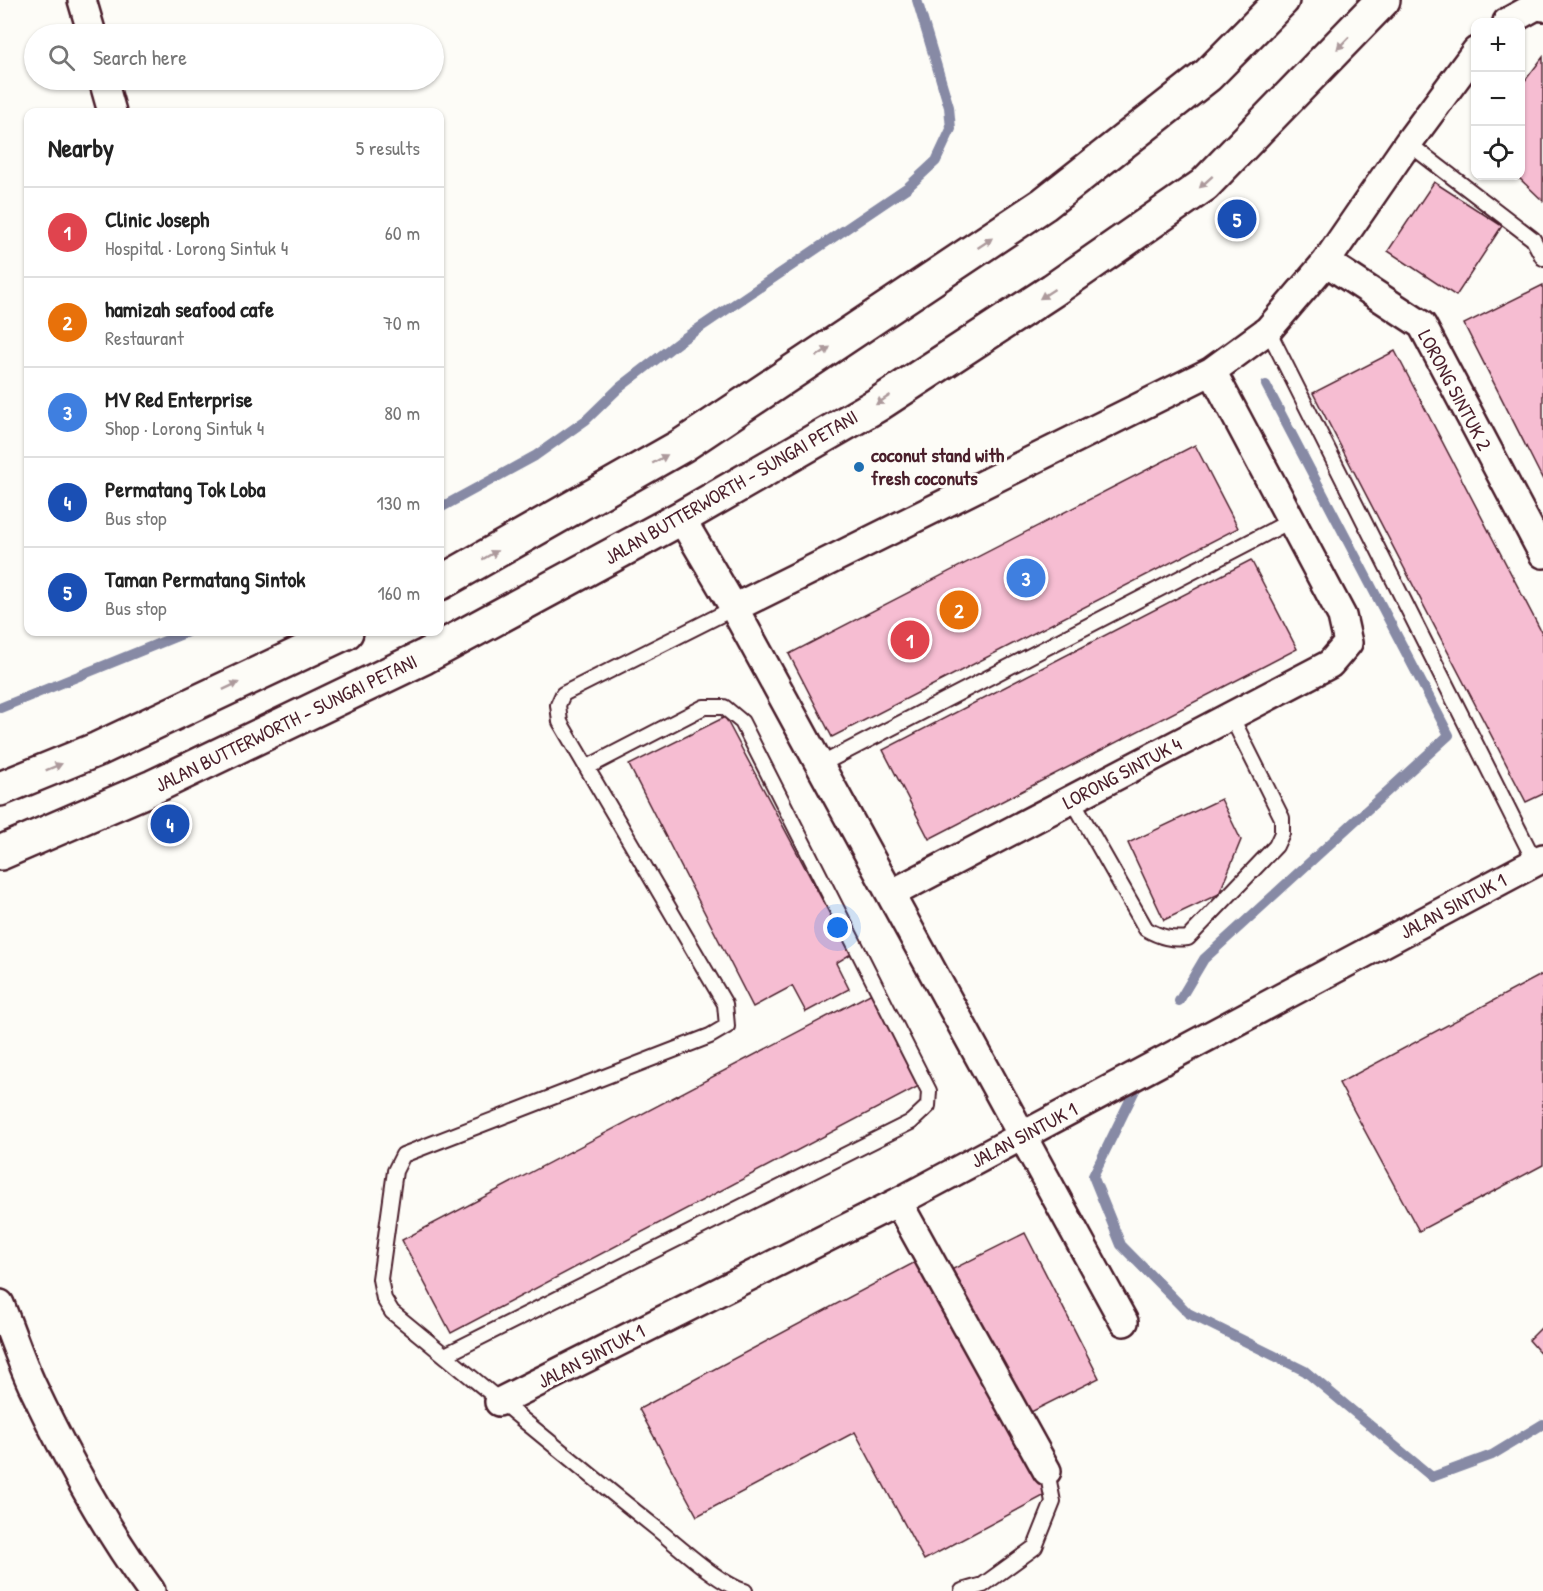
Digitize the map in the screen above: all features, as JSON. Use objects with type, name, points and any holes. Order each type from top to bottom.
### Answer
[{"type":"highway","points":[[444,582],[683,446],[1044,204],[1208,75],[1282,0]]},
{"type":"highway","name":"JALAN BUTTERWORTH - SUNGAI PETANI","points":[[0,854],[153,787],[424,657],[681,518],[877,405],[1053,290],[1204,185],[1374,10],[1393,0]]},
{"type":"highway","points":[[0,789],[98,749],[338,636]]},
{"type":"street","points":[[82,0],[89,24]]},
{"type":"street","points":[[1514,18],[1536,6],[1543,7]]},
{"type":"street","points":[[734,608],[1212,371],[1268,330],[1326,262],[1408,143],[1471,58]]},
{"type":"street","points":[[106,90],[111,108]]},
{"type":"street","name":"LORONG SINTUK 2","points":[[1326,262],[1422,325],[1543,554]]},
{"type":"street","points":[[1212,371],[1292,520]]},
{"type":"street","points":[[681,518],[734,608],[1124,1322]]},
{"type":"street","name":"LORONG SINTUK 4","points":[[891,894],[1330,664],[1348,643],[1342,616],[1292,520]]},
{"type":"street","name":"JALAN SINTUK 1","points":[[499,1402],[898,1202],[1539,860]]},
{"type":"street","points":[[898,1202],[1047,1471]]},
{"type":"street","points":[[3,1311],[32,1384],[91,1501],[151,1591]]},
{"type":"lane","points":[[1408,143],[1538,236],[1543,258]]},
{"type":"lane","points":[[1268,330],[1539,860]]},
{"type":"lane","points":[[820,765],[1292,520]]},
{"type":"lane","points":[[734,608],[563,693],[558,705],[560,722],[725,1004],[727,1026],[710,1036],[403,1155],[395,1171],[380,1279],[384,1299],[392,1312],[499,1402],[694,1559],[735,1589],[745,1591]]},
{"type":"lane","points":[[445,1355],[911,1122],[928,1106],[929,1091],[742,722],[724,707],[704,707],[588,767]]},
{"type":"lane","points":[[1072,799],[1146,929],[1157,936],[1173,940],[1188,938],[1276,846],[1282,833],[1282,818],[1231,716]]},
{"type":"lane","points":[[962,1591],[983,1585],[1035,1547],[1053,1502],[1047,1471]]},
{"type":"building","points":[[1543,57],[1543,201],[1521,180],[1525,180],[1525,80]]},
{"type":"building","points":[[1434,182],[1502,226],[1456,296],[1388,251]]},
{"type":"building","points":[[1543,285],[1543,480],[1464,324]]},
{"type":"building","points":[[1395,351],[1543,635],[1543,794],[1526,802],[1313,393]]},
{"type":"building","points":[[1195,445],[1238,528],[832,737],[789,654]]},
{"type":"building","points":[[1251,560],[1297,649],[929,839],[883,750]]},
{"type":"building","points":[[725,717],[851,954],[836,963],[849,989],[806,1012],[792,986],[753,1007],[629,765]]},
{"type":"building","points":[[1221,799],[1241,840],[1219,894],[1164,920],[1128,843]]},
{"type":"building","points":[[1543,974],[1543,1165],[1419,1231],[1339,1083]]},
{"type":"building","points":[[872,993],[921,1085],[451,1333],[402,1240]]},
{"type":"building","points":[[1025,1233],[1099,1378],[1023,1416],[951,1270]]},
{"type":"building","points":[[923,1258],[1049,1493],[924,1560],[855,1432],[697,1516],[639,1409]]},
{"type":"building","points":[[1543,1326],[1543,1356],[1529,1340]]},
{"type":"waterway","points":[[444,506],[535,456],[586,420],[619,388],[680,341],[908,187],[936,161],[951,129],[949,107],[917,0]]},
{"type":"waterway","points":[[1179,1001],[1204,959],[1449,735],[1266,385]]},
{"type":"waterway","points":[[0,708],[177,636]]},
{"type":"waterway","points":[[1136,1088],[1093,1176],[1121,1245],[1188,1313],[1305,1371],[1432,1477],[1492,1455],[1543,1424]]},
{"type":"place","name":"Taman Permatang Sintok","points":[[1237,219]]},
{"type":"place","name":"coconut stand with fresh coconuts","points":[[859,467]]},
{"type":"place","name":"MV Red Enterprise","points":[[1026,578]]},
{"type":"place","name":"hamizah seafood cafe","points":[[959,610]]},
{"type":"place","name":"Clinic Joseph","points":[[910,640]]},
{"type":"place","name":"Permatang Tok Loba","points":[[170,824]]}]
